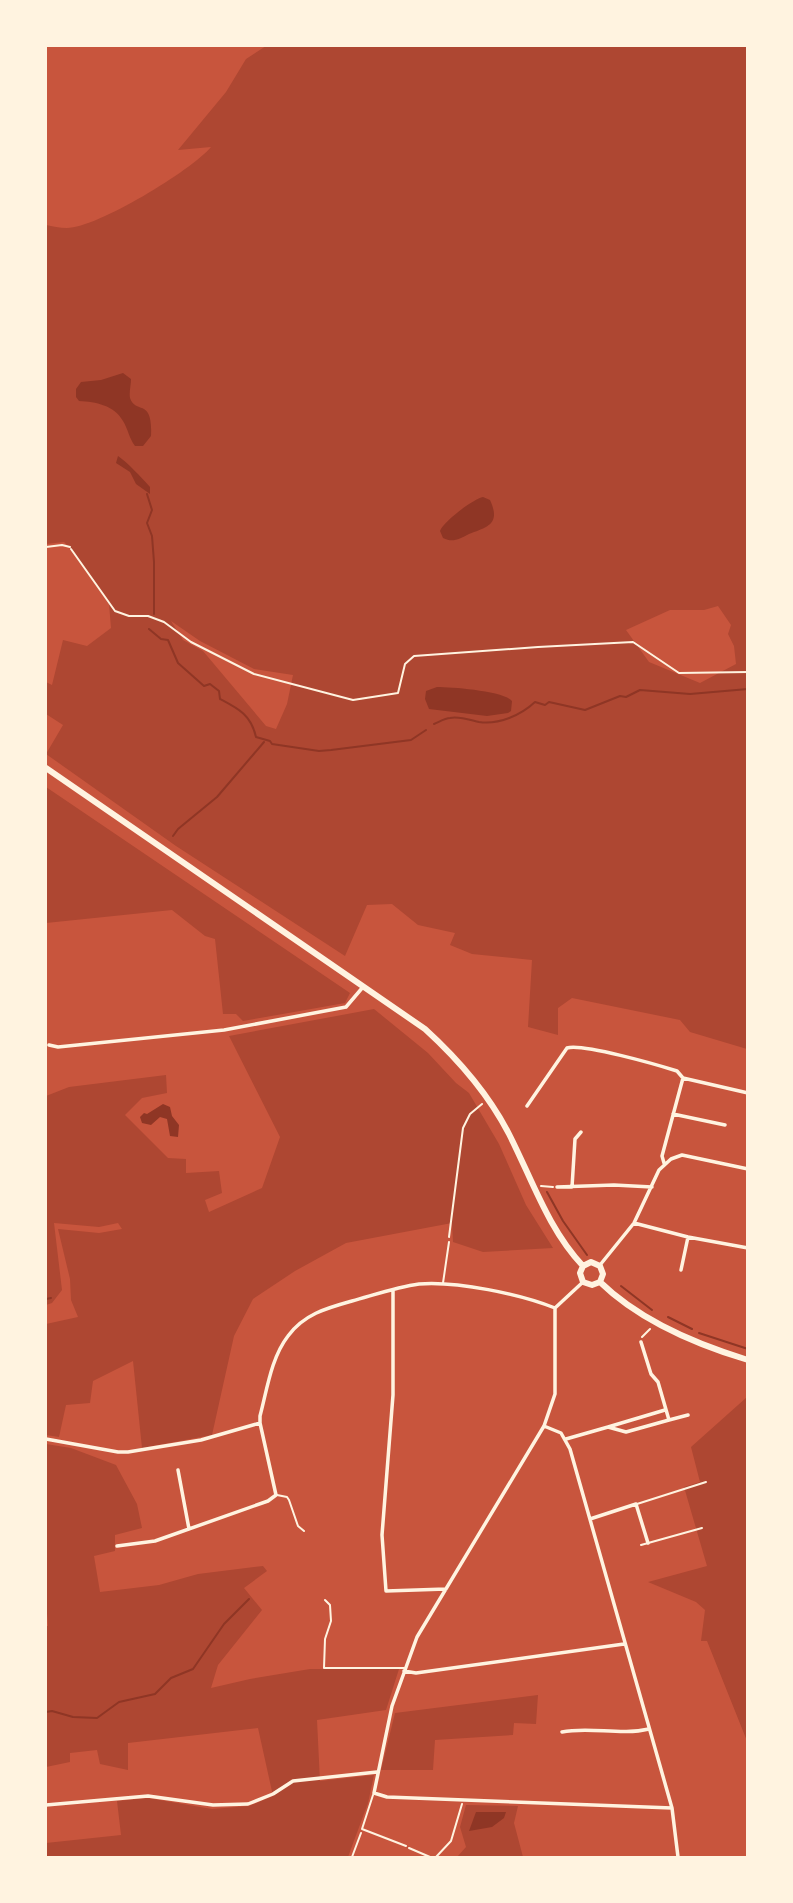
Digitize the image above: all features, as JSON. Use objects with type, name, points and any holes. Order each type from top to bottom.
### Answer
[{"type":"main road","points":[[46,768],[365,985],[425,1029],[459,1061],[493,1105],[554,1226],[583,1266]]},
{"type":"main road","points":[[591,1262],[600,1266],[603,1274],[600,1282],[592,1285],[583,1282],[580,1273],[583,1266],[591,1262]]},
{"type":"main road","points":[[600,1282],[656,1323],[747,1360]]},
{"type":"street","points":[[49,1045],[58,1047],[224,1030],[346,1007],[365,985]]},
{"type":"street","points":[[527,1106],[567,1048],[574,1046],[663,1066],[677,1071],[683,1078],[747,1093]]},
{"type":"street","points":[[664,1163],[662,1156],[683,1078]]},
{"type":"street","points":[[673,1114],[725,1125]]},
{"type":"street","points":[[572,1187],[575,1139],[582,1132]]},
{"type":"street","points":[[600,1266],[634,1223],[664,1163],[682,1155],[747,1169]]},
{"type":"street","points":[[557,1187],[652,1187]]},
{"type":"street","points":[[634,1223],[747,1248]]},
{"type":"street","points":[[681,1270],[688,1237]]},
{"type":"street","points":[[583,1282],[555,1308],[555,1394],[544,1426],[417,1637],[392,1706],[374,1793],[387,1797],[672,1808]]},
{"type":"street","points":[[117,1546],[155,1541],[276,1495],[260,1423],[276,1357],[288,1336],[303,1320],[321,1310],[419,1284],[443,1284],[506,1295],[555,1308]]},
{"type":"street","points":[[393,1290],[393,1395],[382,1535],[386,1591],[446,1589]]},
{"type":"street","points":[[641,1342],[651,1374],[658,1382],[669,1420]]},
{"type":"street","points":[[566,1439],[665,1410]]},
{"type":"street","points":[[608,1427],[626,1432],[688,1415]]},
{"type":"street","points":[[46,1439],[118,1452],[201,1440],[260,1423]]},
{"type":"street","points":[[544,1426],[561,1433],[566,1439],[672,1808],[678,1857]]},
{"type":"street","points":[[178,1470],[189,1529]]},
{"type":"street","points":[[589,1519],[636,1504],[648,1543]]},
{"type":"street","points":[[405,1670],[416,1673],[624,1644]]},
{"type":"street","points":[[562,1732],[634,1732],[649,1729]]},
{"type":"street","points":[[46,1805],[148,1796],[214,1805],[248,1804],[293,1782],[377,1772]]},
{"type":"lane","points":[[46,547],[70,547]]},
{"type":"lane","points":[[443,1284],[449,1242]]},
{"type":"lane","points":[[636,1504],[706,1482]]},
{"type":"lane","points":[[276,1495],[287,1497],[299,1526],[304,1531]]},
{"type":"lane","points":[[641,1545],[702,1528]]},
{"type":"lane","points":[[326,1600],[330,1605],[331,1621],[326,1639],[324,1668],[405,1670]]},
{"type":"lane","points":[[374,1793],[362,1829],[406,1846]]},
{"type":"path","points":[[70,547],[108,603],[122,615],[148,616],[164,622],[191,642],[254,674],[353,700],[398,693],[405,664],[420,654],[633,642],[680,673],[747,672]]},
{"type":"path","points":[[449,1242],[463,1128],[470,1114],[482,1104],[493,1105]]},
{"type":"path","points":[[533,1185],[557,1187]]},
{"type":"path","points":[[641,1342],[643,1335],[656,1323]]},
{"type":"path","points":[[436,1857],[451,1841],[464,1800]]},
{"type":"path","points":[[352,1857],[362,1829]]},
{"type":"path","points":[[406,1846],[430,1857]]},
{"type":"shaded area","points":[[266,46],[747,46],[747,1049],[690,1032],[680,1020],[572,998],[558,1008],[558,1035],[528,1027],[532,960],[472,954],[450,945],[455,933],[418,925],[392,904],[367,905],[345,956],[176,846],[46,754],[63,725],[46,714],[46,682],[52,685],[63,640],[87,646],[111,628],[109,604],[73,551],[64,542],[46,544],[46,225],[67,228],[99,219],[165,183],[201,157],[211,147],[178,150],[226,92],[246,59]],"holes":[[[718,606],[731,625],[728,634],[734,646],[736,664],[700,683],[649,662],[626,630],[670,610],[704,610]],[[171,621],[200,641],[254,669],[293,675],[287,704],[276,729],[266,726],[203,651],[183,640]]]},
{"type":"shaded area","points":[[123,373],[131,379],[130,398],[133,403],[147,411],[149,416],[151,436],[143,446],[135,446],[115,411],[98,404],[79,401],[76,397],[76,389],[81,382],[101,380]]},
{"type":"shaded area","points":[[118,456],[150,487],[150,494],[136,484],[130,472],[116,463]]},
{"type":"shaded area","points":[[483,497],[490,500],[493,508],[491,523],[456,540],[443,538],[440,531],[447,522],[466,506]]},
{"type":"shaded area","points":[[437,687],[477,690],[499,695],[512,701],[511,711],[487,716],[429,709],[425,699],[426,691]]},
{"type":"shaded area","points":[[46,787],[350,993],[345,1003],[243,1021],[236,1014],[223,1014],[215,939],[205,936],[172,910],[46,923]]},
{"type":"shaded area","points":[[374,1009],[428,1053],[469,1093],[499,1144],[526,1205],[553,1248],[483,1252],[453,1242],[452,1223],[346,1243],[295,1271],[253,1299],[234,1336],[212,1435],[142,1448],[133,1361],[93,1381],[90,1403],[66,1405],[59,1437],[46,1435],[46,1324],[78,1317],[71,1300],[70,1279],[58,1229],[99,1233],[122,1229],[118,1223],[99,1227],[54,1223],[62,1290],[52,1303],[46,1305],[46,1096],[69,1087],[166,1075],[167,1093],[142,1098],[125,1115],[168,1158],[186,1159],[186,1173],[219,1171],[222,1193],[205,1200],[209,1212],[262,1188],[280,1137],[229,1036]]},
{"type":"shaded area","points":[[163,1104],[170,1107],[172,1116],[179,1125],[178,1137],[170,1136],[167,1119],[160,1117],[151,1125],[142,1123],[140,1117],[144,1113],[147,1114]]},
{"type":"shaded area","points":[[747,1397],[747,1741],[707,1641],[701,1641],[705,1610],[696,1602],[648,1582],[707,1566],[684,1487],[700,1482],[691,1447]]},
{"type":"shaded area","points":[[46,1444],[71,1448],[116,1465],[137,1504],[142,1528],[115,1535],[115,1551],[94,1556],[100,1592],[159,1585],[198,1574],[263,1566],[267,1571],[244,1588],[262,1610],[218,1665],[211,1688],[310,1669],[399,1669],[386,1710],[317,1720],[320,1781],[374,1775],[368,1803],[348,1857],[46,1857],[46,1843],[121,1835],[117,1801],[148,1798],[212,1809],[249,1806],[273,1796],[258,1728],[128,1743],[128,1770],[100,1764],[97,1750],[70,1753],[70,1762],[46,1767]]},
{"type":"shaded area","points":[[538,1695],[536,1724],[514,1723],[513,1735],[435,1740],[433,1770],[381,1770],[395,1713]]},
{"type":"shaded area","points":[[466,1805],[518,1806],[514,1823],[523,1857],[457,1857],[466,1847],[460,1827]]},
{"type":"shaded area","points":[[476,1812],[506,1812],[504,1818],[492,1827],[469,1831]]},
{"type":"waterway","points":[[147,494],[152,510],[147,523],[152,536],[154,614]]},
{"type":"waterway","points":[[149,629],[161,639],[168,640],[178,663],[204,686],[210,684],[219,691],[220,699],[243,714],[251,723],[256,737],[272,744],[319,751],[331,750],[411,740],[426,730]]},
{"type":"waterway","points":[[434,724],[453,718],[487,723],[502,720],[516,715],[535,702],[545,705],[549,702],[585,710],[640,690],[690,694],[748,689]]},
{"type":"waterway","points":[[173,836],[217,797],[264,742]]},
{"type":"waterway","points":[[547,1192],[587,1255]]},
{"type":"waterway","points":[[621,1286],[652,1310]]},
{"type":"waterway","points":[[46,1299],[51,1298]]},
{"type":"waterway","points":[[668,1317],[692,1329]]},
{"type":"waterway","points":[[699,1333],[748,1349]]},
{"type":"waterway","points":[[46,1712],[97,1718],[119,1702],[155,1694],[171,1678],[193,1669],[224,1624],[249,1599]]}]
